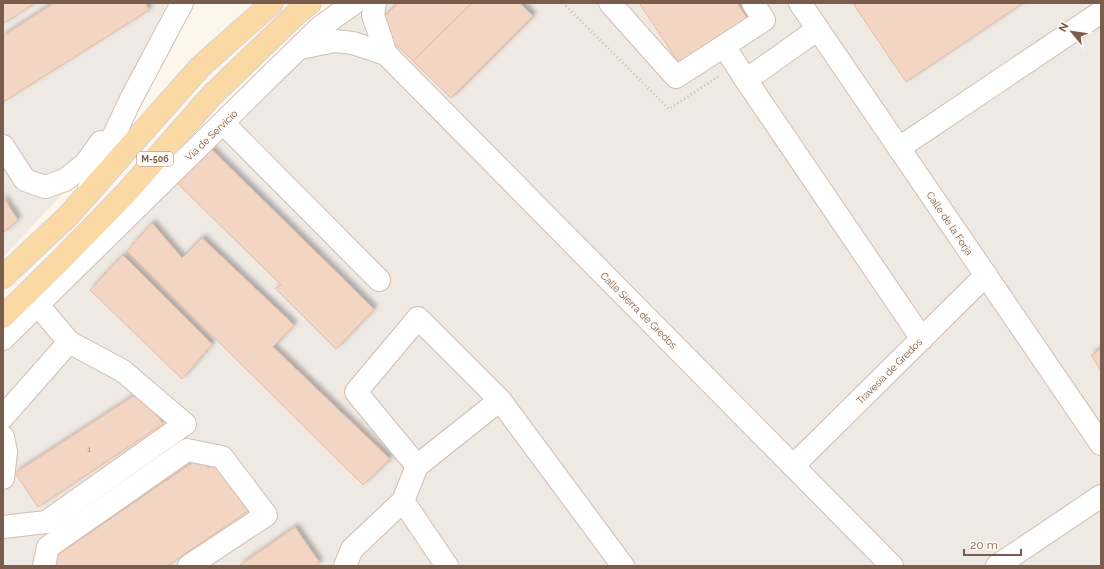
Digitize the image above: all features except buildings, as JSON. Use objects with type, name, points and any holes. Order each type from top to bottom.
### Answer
[{"type":"main road","name":"M-506","points":[[3,277],[68,216],[200,67],[272,3]]},
{"type":"main road","name":"M-506","points":[[3,317],[59,262],[128,190],[211,96],[296,14],[310,3]]},
{"type":"street","points":[[86,195],[131,99],[182,3]]},
{"type":"street","name":"Vía de Servicio","points":[[3,339],[319,28],[354,3]]},
{"type":"street","name":"Calle Sierra de Gredos","points":[[375,3],[373,15],[386,54],[892,566]]},
{"type":"street","points":[[610,3],[676,77],[764,20],[753,3]]},
{"type":"street","name":"Calle de la Forja","points":[[800,3],[1101,444]]},
{"type":"street","points":[[899,148],[1101,12]]},
{"type":"street","points":[[746,80],[818,29]]},
{"type":"street","name":"Calle Sierra de Gredos","points":[[300,48],[335,41],[353,43],[386,54]]},
{"type":"street","points":[[724,46],[922,338]]},
{"type":"street","points":[[3,146],[25,180],[45,187],[65,180],[86,163],[131,99]]},
{"type":"street","points":[[223,123],[379,280]]},
{"type":"street","name":"Travesía de Gredos","points":[[792,466],[986,276]]},
{"type":"street","points":[[3,527],[46,522],[185,424],[123,371],[69,342],[38,305]]},
{"type":"street","points":[[417,466],[356,392],[418,318],[500,400],[623,566]]},
{"type":"street","points":[[3,417],[69,342]]},
{"type":"street","points":[[345,566],[352,549],[403,501],[417,466],[500,400]]},
{"type":"street","points":[[3,437],[6,452],[3,478]]},
{"type":"street","points":[[44,566],[48,547],[187,450],[222,457],[266,515],[189,566]]},
{"type":"street","points":[[997,566],[1101,496]]},
{"type":"street","points":[[403,501],[447,566]]},
{"type":"shaded area","points":[[3,3],[167,3],[88,166],[3,257]]},
{"type":"shaded area","points":[[340,3],[1101,3],[1101,566],[3,566],[3,332]]}]
